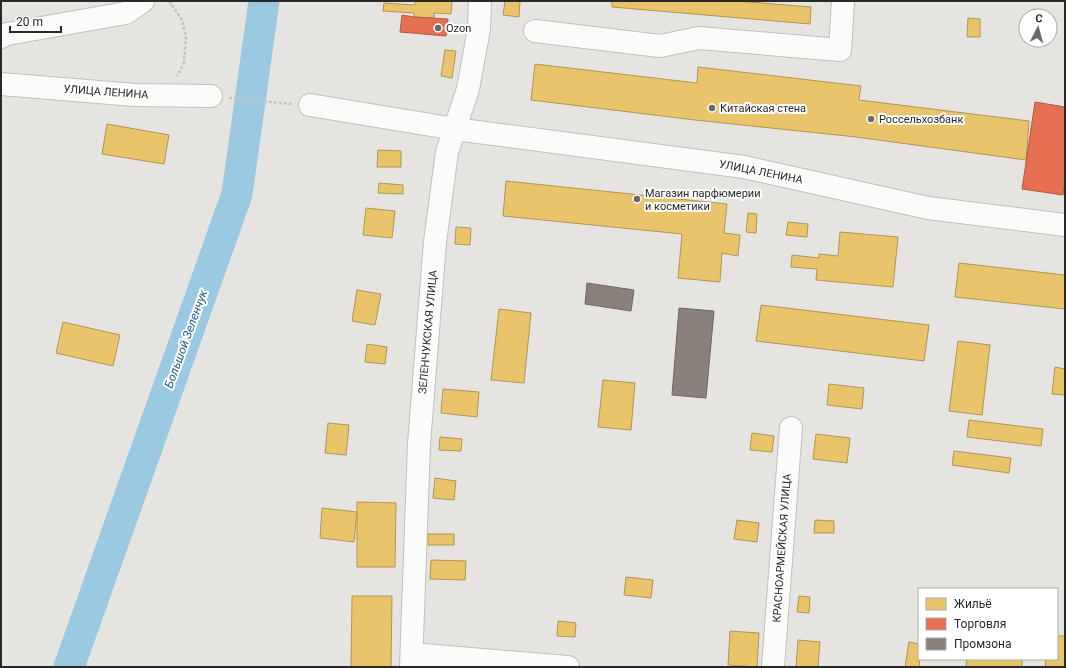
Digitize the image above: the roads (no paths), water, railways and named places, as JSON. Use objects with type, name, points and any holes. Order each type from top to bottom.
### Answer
[{"type":"street","points":[[1,37],[7,34],[126,13],[143,1]]},
{"type":"street","name":"ЗЕЛЕНЧУКСКАЯ УЛИЦА","points":[[411,660],[418,444],[435,242],[448,152],[468,89],[479,29],[480,1]]},
{"type":"street","points":[[535,31],[660,46],[699,38],[840,50],[843,1]]},
{"type":"street","name":"УЛИЦА ЛЕНИНА","points":[[1,84],[135,95],[211,96]]},
{"type":"street","name":"УЛИЦА ЛЕНИНА","points":[[310,106],[455,128],[744,167],[928,208],[1065,225]]},
{"type":"street","name":"КРАСНОАРМЕЙСКАЯ УЛИЦА","points":[[773,667],[791,428]]},
{"type":"street","points":[[411,660],[568,667]]},
{"type":"waterway","name":"Большой Зеленчук","points":[[69,667],[237,194],[264,1]]},
{"type":"place","name":"Ozon","points":[[438,28]]},
{"type":"place","name":"Китайская стена","points":[[712,108]]},
{"type":"place","name":"Россельхозбанк","points":[[871,119]]},
{"type":"place","name":"Магазин парфюмерии и косметики","points":[[637,199]]}]
